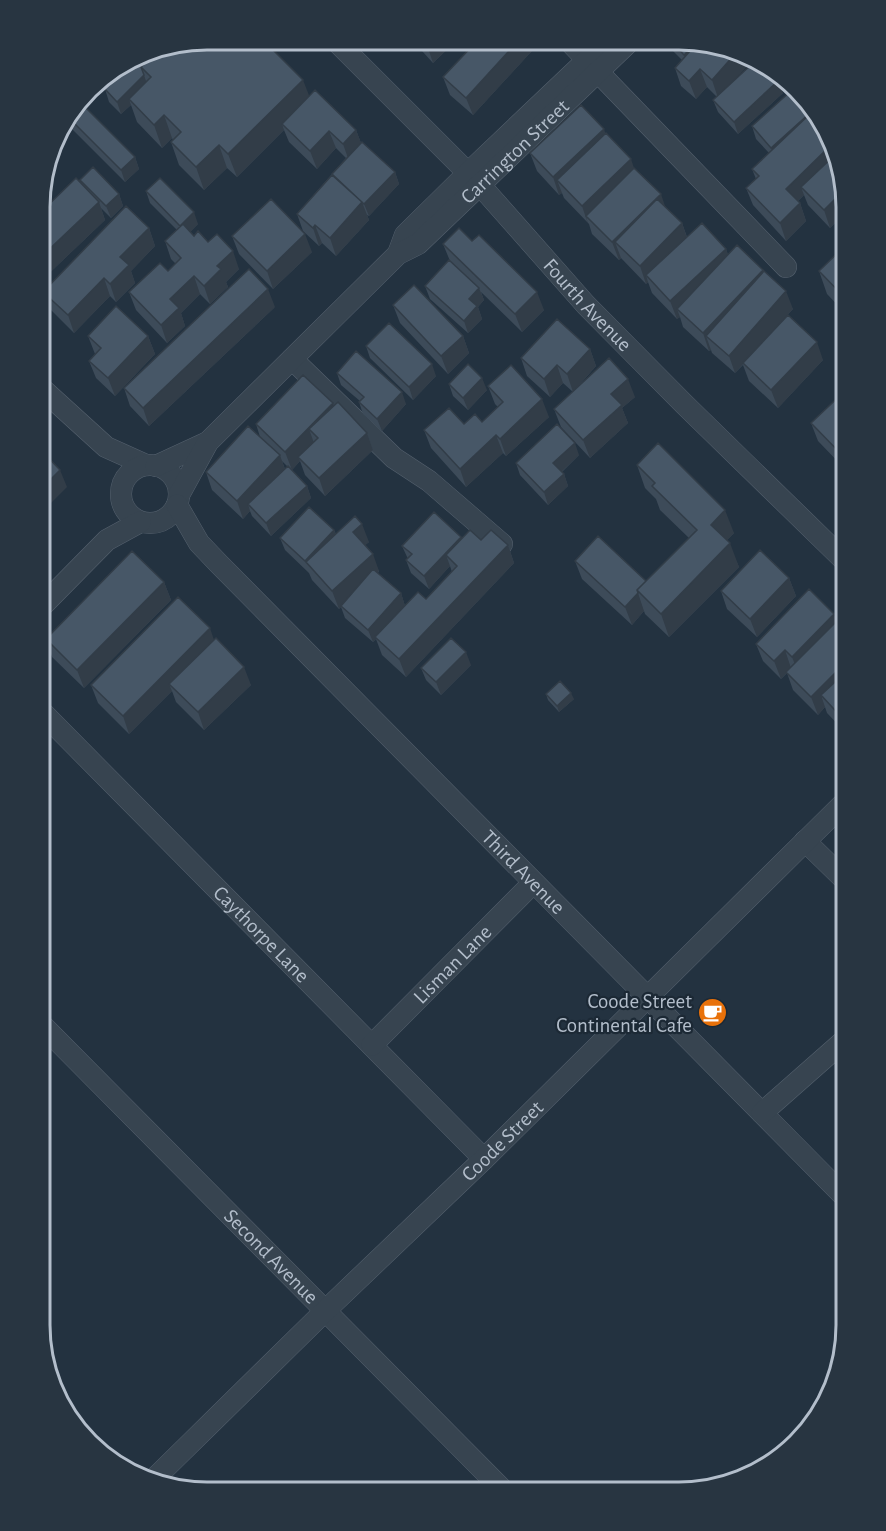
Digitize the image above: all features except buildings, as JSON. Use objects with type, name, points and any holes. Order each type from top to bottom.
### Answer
[{"type":"street","name":"Fourth Avenue","points":[[345,50],[474,179],[586,305],[836,552]]},
{"type":"street","points":[[578,50],[786,267]]},
{"type":"street","name":"Carrington Street","points":[[593,66],[602,50]]},
{"type":"street","name":"Carrington Street","points":[[173,507],[208,442],[398,254],[405,235],[474,179],[593,66],[617,50]]},
{"type":"street","points":[[292,359],[394,458],[429,481],[502,544]]},
{"type":"street","points":[[50,396],[106,447],[170,473],[178,487],[173,507],[155,523],[140,522],[107,540],[50,598]]},
{"type":"street","name":"Carrington Street","points":[[151,465],[208,442]]},
{"type":"street","points":[[106,447],[122,491],[125,509],[140,522]]},
{"type":"street","points":[[107,540],[129,474],[151,465]]},
{"type":"street","name":"Third Avenue","points":[[173,507],[199,543],[836,1189]]},
{"type":"street","name":"Caythorpe Lane","points":[[50,720],[484,1159]]},
{"type":"street","name":"Coode Street","points":[[159,1474],[484,1159],[836,811]]},
{"type":"street","points":[[805,841],[836,871]]},
{"type":"street","name":"Lisman Lane","points":[[372,1046],[533,883]]},
{"type":"street","name":"Second Avenue","points":[[50,1033],[495,1482]]},
{"type":"street","points":[[762,1113],[836,1048]]},
{"type":"place","name":"Coode Street Continental Cafe","points":[[713,1013]]}]
